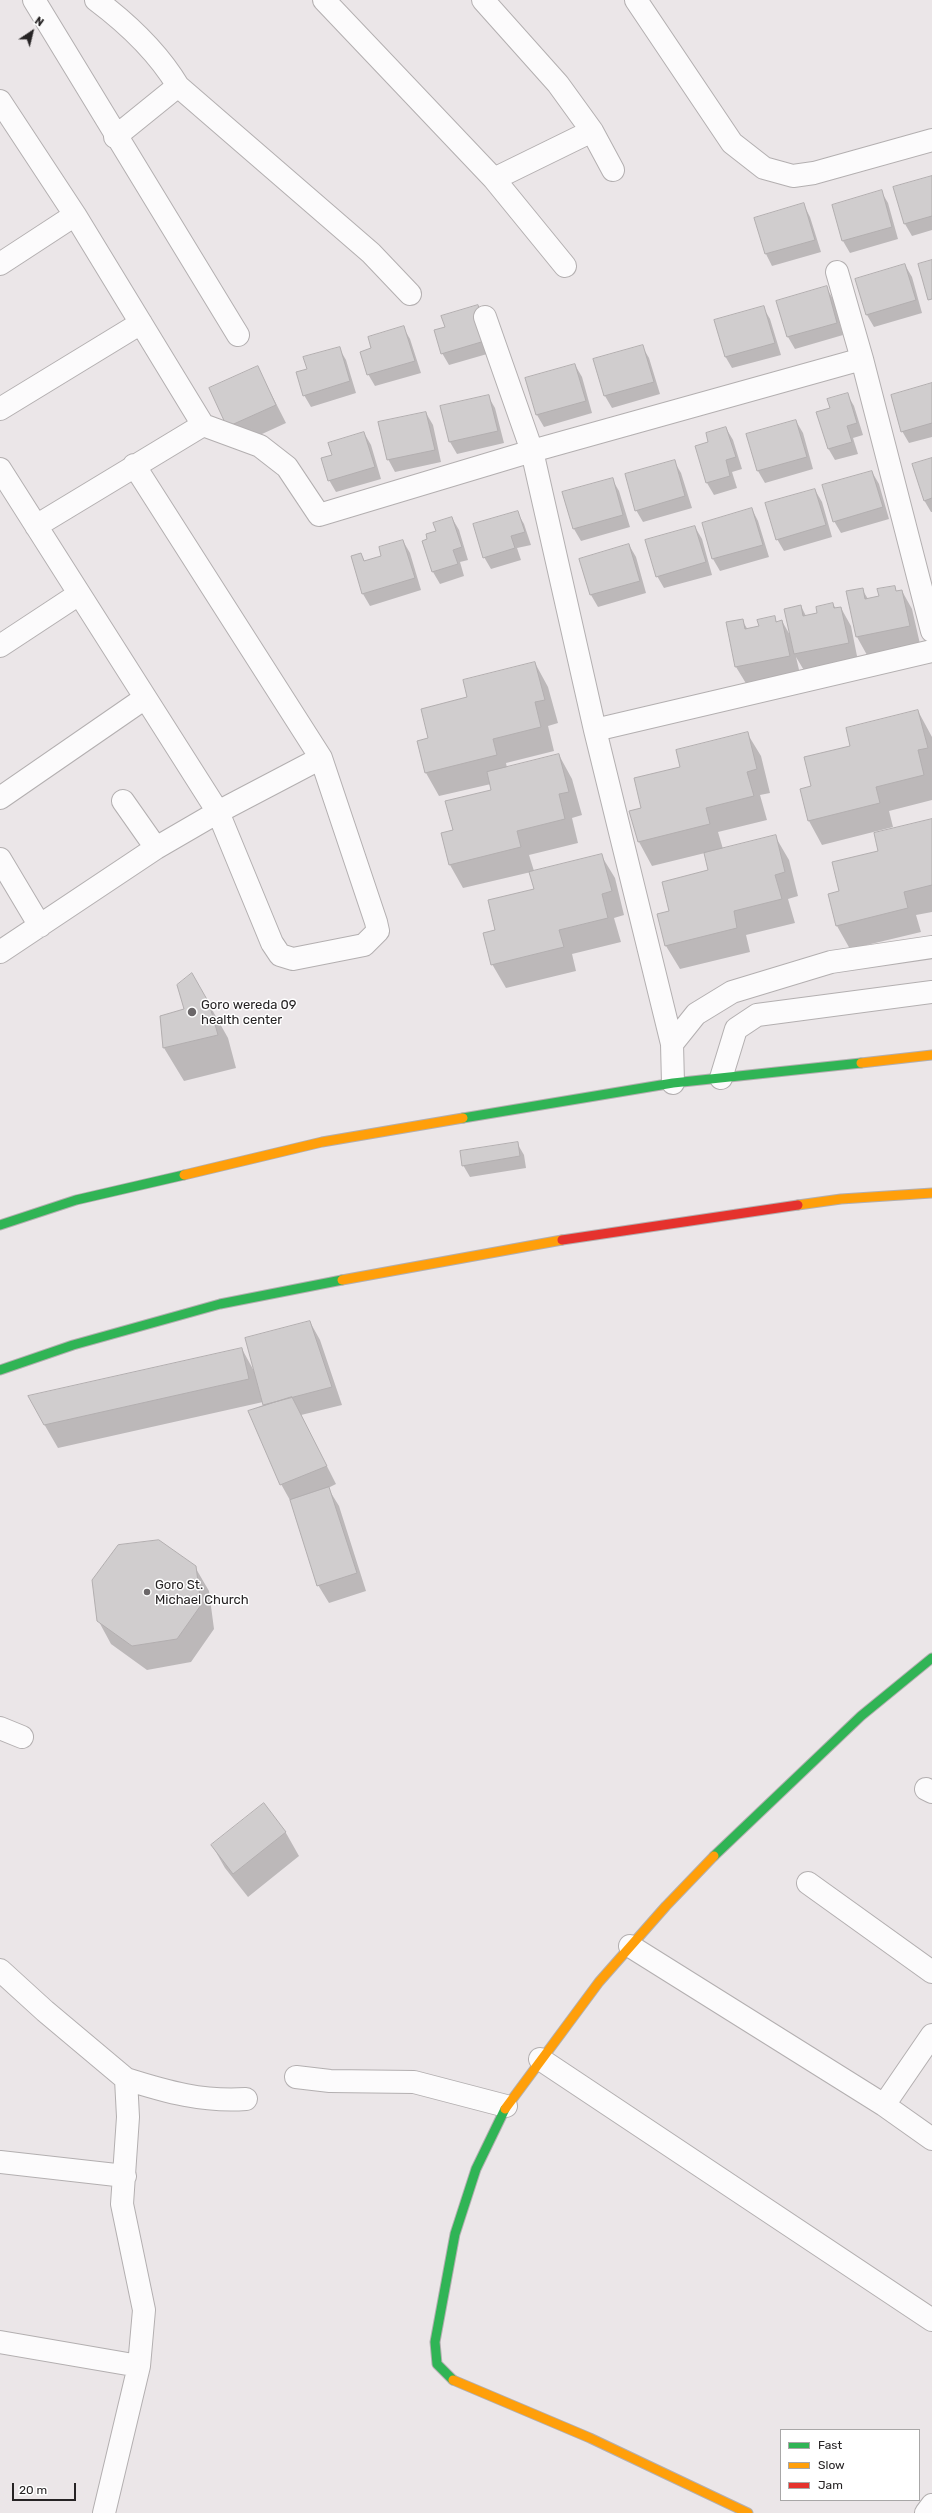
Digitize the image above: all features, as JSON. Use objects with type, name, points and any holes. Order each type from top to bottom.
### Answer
[{"type":"main road","points":[[0,1225],[76,1200],[322,1142],[673,1082],[932,1055]]},
{"type":"main road","points":[[0,1370],[73,1345],[220,1304],[533,1244],[841,1199],[932,1193]]},
{"type":"main road","points":[[748,2513],[590,2438],[453,2380],[437,2364],[435,2342],[455,2234],[476,2169],[506,2106],[599,1982],[666,1906],[746,1824],[861,1716],[932,1658]]},
{"type":"street","points":[[34,0],[115,137],[238,335]]},
{"type":"street","points":[[96,0],[120,19],[152,50],[164,64],[178,86],[371,253],[410,294]]},
{"type":"street","points":[[324,0],[494,179],[565,266]]},
{"type":"street","points":[[483,0],[558,84],[592,131],[613,170]]},
{"type":"street","points":[[636,0],[732,143],[764,168],[793,176],[814,173],[932,140]]},
{"type":"street","points":[[115,137],[178,86]]},
{"type":"street","points":[[0,101],[6,124],[75,215],[203,425],[260,446],[271,454],[287,467],[319,516],[532,451],[862,359]]},
{"type":"street","points":[[494,179],[592,131]]},
{"type":"street","points":[[0,264],[75,215]]},
{"type":"street","points":[[837,272],[862,359],[932,631]]},
{"type":"street","points":[[485,317],[532,451],[595,730],[672,1044],[673,1082]]},
{"type":"street","points":[[0,409],[141,322]]},
{"type":"street","points":[[36,526],[134,465],[203,425]]},
{"type":"street","points":[[0,469],[218,812],[272,943],[280,955],[293,959],[364,945],[378,931],[376,922],[321,758],[134,465]]},
{"type":"street","points":[[0,646],[79,594]]},
{"type":"street","points":[[595,730],[932,652]]},
{"type":"street","points":[[0,798],[145,698]]},
{"type":"street","points":[[0,952],[156,848],[218,812],[321,758]]},
{"type":"street","points":[[123,801],[156,848]]},
{"type":"street","points":[[0,859],[40,926]]},
{"type":"street","points":[[672,1044],[696,1014],[732,992],[831,962],[932,947]]},
{"type":"street","points":[[721,1078],[736,1028],[757,1015],[932,992]]},
{"type":"street","points":[[0,1728],[22,1737]]},
{"type":"street","points":[[808,1883],[932,1972]]},
{"type":"street","points":[[630,1946],[884,2105],[932,2139]]},
{"type":"street","points":[[0,1970],[45,2011],[126,2079],[194,2098],[218,2101],[246,2099]]},
{"type":"street","points":[[884,2105],[932,2035]]},
{"type":"street","points":[[540,2059],[932,2320]]},
{"type":"street","points":[[296,2077],[330,2081],[414,2082],[506,2106]]},
{"type":"street","points":[[104,2513],[139,2366],[144,2310],[122,2204],[128,2117],[126,2079]]},
{"type":"street","points":[[0,2162],[125,2176]]},
{"type":"street","points":[[0,2342],[139,2366]]},
{"type":"street","points":[[926,2513],[932,2505]]},
{"type":"building","points":[[932,176],[932,216],[904,224],[893,187]]},
{"type":"building","points":[[882,190],[892,227],[842,241],[832,205]]},
{"type":"building","points":[[804,203],[815,240],[765,254],[754,218]]},
{"type":"building","points":[[932,260],[932,299],[928,300],[918,264]]},
{"type":"building","points":[[905,264],[916,300],[866,315],[855,279]]},
{"type":"building","points":[[827,286],[837,323],[787,337],[776,301]]},
{"type":"building","points":[[478,305],[488,340],[441,354],[434,330],[445,327],[441,316]]},
{"type":"building","points":[[764,306],[775,343],[725,357],[714,320]]},
{"type":"building","points":[[404,326],[415,361],[367,375],[360,352],[371,348],[368,337]]},
{"type":"building","points":[[643,345],[654,382],[604,396],[593,359]]},
{"type":"building","points":[[340,347],[350,381],[303,396],[296,372],[307,369],[303,357]]},
{"type":"building","points":[[575,364],[586,401],[536,415],[525,378]]},
{"type":"building","points":[[258,366],[276,405],[227,427],[209,388]]},
{"type":"building","points":[[932,383],[932,423],[901,432],[891,395]]},
{"type":"building","points":[[848,393],[857,423],[847,426],[852,442],[828,449],[816,412],[830,408],[827,399]]},
{"type":"building","points":[[489,395],[498,431],[449,442],[440,406]]},
{"type":"building","points":[[426,412],[435,450],[387,460],[378,422]]},
{"type":"building","points":[[796,420],[807,457],[757,471],[746,434]]},
{"type":"building","points":[[726,427],[736,457],[726,460],[730,476],[706,483],[695,446],[708,442],[706,433]]},
{"type":"building","points":[[364,432],[375,467],[328,481],[321,458],[332,455],[328,443]]},
{"type":"building","points":[[932,458],[932,498],[924,501],[912,464]]},
{"type":"building","points":[[675,460],[685,496],[635,511],[625,474]]},
{"type":"building","points":[[872,471],[883,507],[833,522],[822,485]]},
{"type":"building","points":[[613,478],[623,515],[573,529],[562,492]]},
{"type":"building","points":[[815,489],[826,525],[776,540],[765,503]]},
{"type":"building","points":[[752,508],[763,545],[712,559],[702,523]]},
{"type":"building","points":[[518,511],[525,532],[511,536],[515,548],[483,558],[473,524]]},
{"type":"building","points":[[452,517],[462,547],[453,550],[458,564],[432,572],[422,541],[427,539],[426,534],[436,531],[433,523]]},
{"type":"building","points":[[695,526],[706,562],[656,577],[645,540]]},
{"type":"building","points":[[403,540],[415,578],[362,594],[351,556],[361,553],[364,561],[381,556],[379,547]]},
{"type":"building","points":[[629,544],[640,581],[590,595],[579,559]]},
{"type":"building","points":[[895,586],[896,591],[902,590],[910,626],[856,637],[846,591],[863,588],[865,599],[879,596],[877,589]]},
{"type":"building","points":[[833,603],[834,608],[841,607],[849,643],[794,654],[784,609],[801,605],[803,616],[817,613],[816,607]]},
{"type":"building","points":[[775,616],[776,622],[782,620],[790,656],[735,667],[726,622],[743,619],[745,629],[759,626],[757,620]]},
{"type":"building","points":[[535,662],[545,700],[535,702],[541,727],[493,739],[497,755],[425,773],[417,741],[428,738],[421,709],[467,697],[463,680]]},
{"type":"building","points":[[918,710],[928,748],[918,750],[924,775],[876,787],[880,803],[808,821],[800,789],[811,786],[804,757],[850,746],[846,728]]},
{"type":"building","points":[[748,732],[757,769],[747,772],[754,796],[706,808],[710,824],[638,842],[629,811],[641,808],[634,778],[680,767],[676,750]]},
{"type":"building","points":[[559,754],[569,792],[559,794],[565,819],[517,831],[521,847],[449,865],[441,833],[453,830],[445,801],[491,790],[487,772]]},
{"type":"building","points":[[932,819],[932,885],[904,892],[908,908],[836,926],[828,894],[839,891],[832,862],[878,851],[874,833]]},
{"type":"building","points":[[776,835],[785,872],[775,875],[782,899],[734,911],[737,928],[665,946],[657,914],[669,911],[662,882],[708,870],[704,853]]},
{"type":"building","points":[[602,854],[612,891],[602,894],[608,918],[559,930],[564,947],[491,965],[483,933],[495,930],[488,900],[534,889],[529,872]]},
{"type":"building","name":"Goro wereda 09 health center","points":[[192,973],[209,1003],[218,1035],[163,1048],[160,1016],[184,1009],[177,985]]},
{"type":"building","points":[[518,1142],[520,1156],[462,1166],[460,1151]]},
{"type":"building","points":[[310,1321],[332,1387],[263,1405],[245,1338]]},
{"type":"building","points":[[242,1348],[249,1379],[44,1425],[28,1396]]},
{"type":"building","points":[[292,1397],[327,1466],[280,1485],[248,1411]]},
{"type":"building","points":[[329,1487],[357,1573],[317,1586],[290,1500]]},
{"type":"building","name":"Goro St. Michael Church","points":[[159,1540],[196,1566],[201,1605],[177,1639],[132,1646],[97,1621],[92,1580],[118,1545]]},
{"type":"building","points":[[264,1803],[286,1832],[233,1874],[211,1845]]},
{"type":"traffic: fast","points":[[463,1118],[673,1083],[861,1063]]},
{"type":"traffic: fast","points":[[0,1225],[76,1200],[184,1175]]},
{"type":"traffic: fast","points":[[0,1370],[73,1345],[220,1304],[342,1280]]},
{"type":"traffic: fast","points":[[714,1856],[861,1716],[932,1658]]},
{"type":"traffic: fast","points":[[453,2380],[437,2364],[435,2342],[455,2234],[476,2169],[505,2109]]},
{"type":"traffic: slow","points":[[861,1063],[932,1055]]},
{"type":"traffic: slow","points":[[184,1175],[322,1142],[463,1118]]},
{"type":"traffic: slow","points":[[798,1205],[841,1199],[932,1193]]},
{"type":"traffic: slow","points":[[342,1280],[562,1240]]},
{"type":"traffic: slow","points":[[505,2109],[599,1982],[666,1906],[714,1856]]},
{"type":"traffic: slow","points":[[453,2380],[590,2438],[748,2513]]},
{"type":"traffic: jam","points":[[562,1240],[798,1205]]},
{"type":"place","name":"Goro wereda 09 health center","points":[[192,1012]]},
{"type":"place","name":"Goro St. Michael Church","points":[[147,1592]]}]
